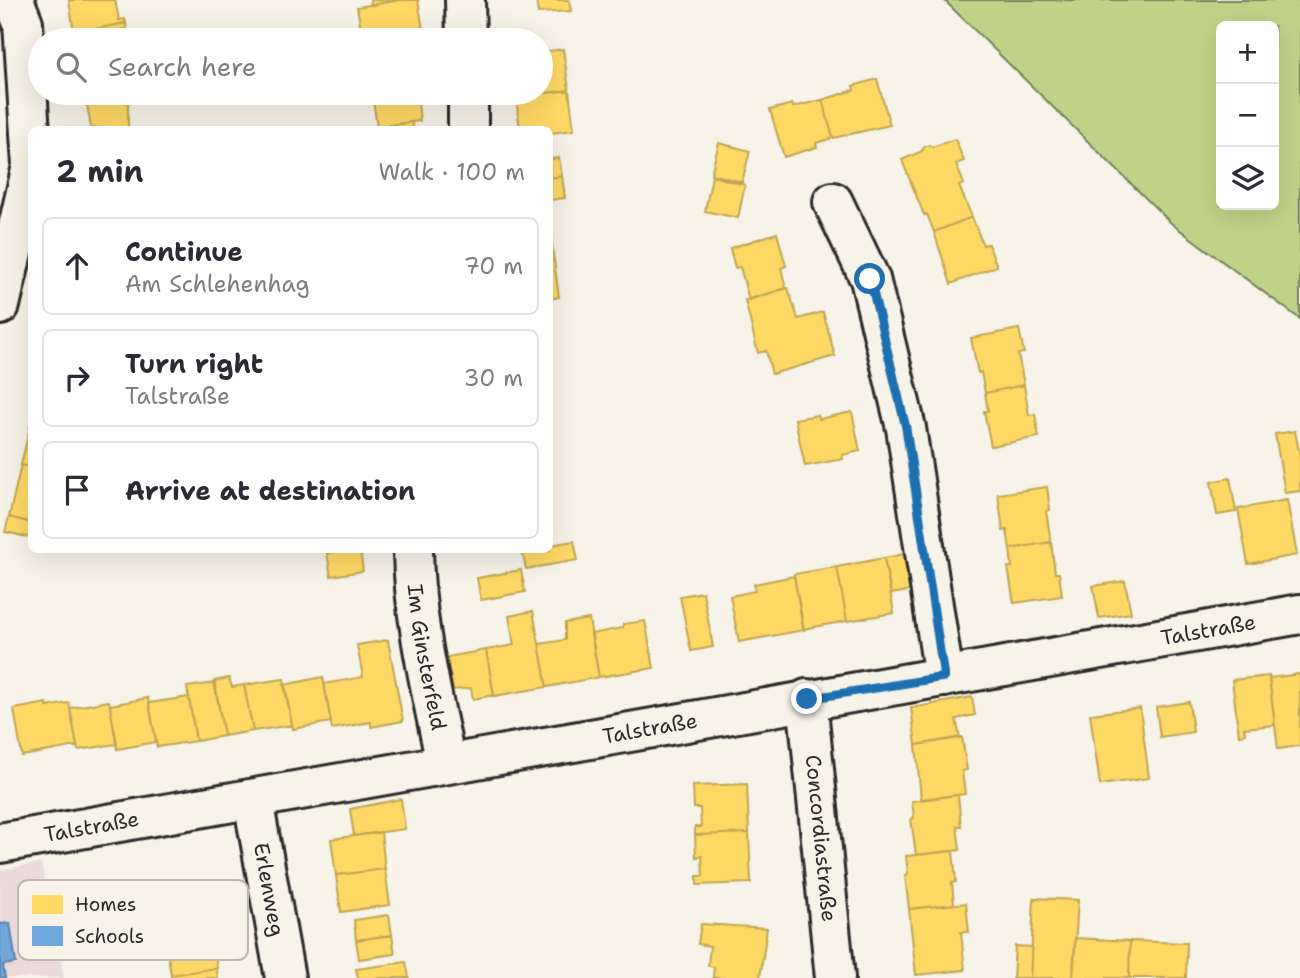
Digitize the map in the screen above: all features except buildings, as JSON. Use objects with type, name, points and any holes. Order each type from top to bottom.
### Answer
[{"type":"street","points":[[14,0],[23,23],[28,102]]},
{"type":"street","points":[[465,0],[466,28]]},
{"type":"street","points":[[28,105],[29,126]]},
{"type":"street","points":[[468,105],[468,126]]},
{"type":"street","points":[[0,305],[28,183]]},
{"type":"street","points":[[833,202],[870,279],[906,428],[944,677]]},
{"type":"street","name":"Im Ginsterfeld","points":[[413,553],[420,634],[446,764]]},
{"type":"street","name":"Talstraße","points":[[0,843],[1300,614]]},
{"type":"street","name":"Concordiastraße","points":[[807,699],[835,978]]},
{"type":"street","name":"Erlenweg","points":[[253,800],[285,978]]},
{"type":"shaded area","points":[[41,863],[44,880],[18,880],[18,960],[60,960],[64,978],[0,978],[0,870]]},
{"type":"green space","points":[[944,0],[1300,0],[1300,319],[1172,224]]},
{"type":"route","points":[[807,699],[944,677],[906,428],[870,279]]}]
